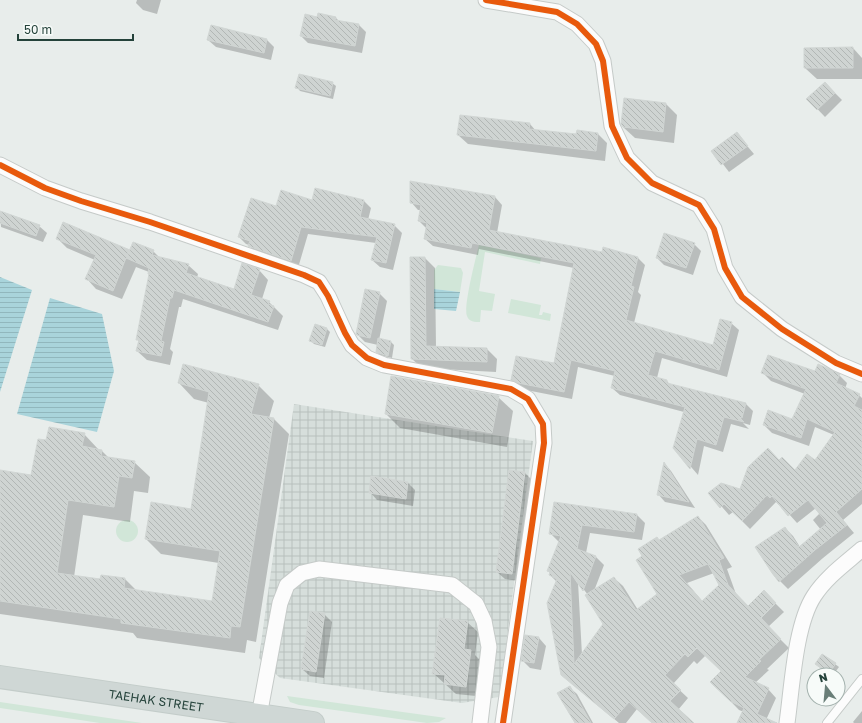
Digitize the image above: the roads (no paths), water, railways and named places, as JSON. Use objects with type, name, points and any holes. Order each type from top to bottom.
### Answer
[{"type":"main road","name":"TAEHAK STREET","points":[[0,677],[313,723]]},
{"type":"street","points":[[486,0],[557,12],[577,24],[596,44],[603,61],[612,126],[628,158],[652,183],[699,205],[714,229],[725,268],[742,297],[782,330],[836,363],[862,374]]},
{"type":"street","points":[[0,165],[44,188],[157,224],[304,275],[319,282],[328,296],[352,345],[367,358],[384,365],[511,389],[528,398],[543,424],[544,443],[503,723]]},
{"type":"street","points":[[787,723],[798,643],[806,611],[814,596],[824,584],[862,549]]},
{"type":"street","points":[[259,716],[280,603],[287,585],[302,573],[319,569],[452,585],[476,604],[484,621],[489,647],[480,723]]},
{"type":"lane","points":[[827,723],[862,679]]},
{"type":"water","points":[[0,277],[32,290],[0,392]]},
{"type":"water","points":[[434,289],[460,292],[456,311],[434,309]]},
{"type":"water","points":[[50,298],[102,314],[114,371],[97,432],[17,414]]}]
